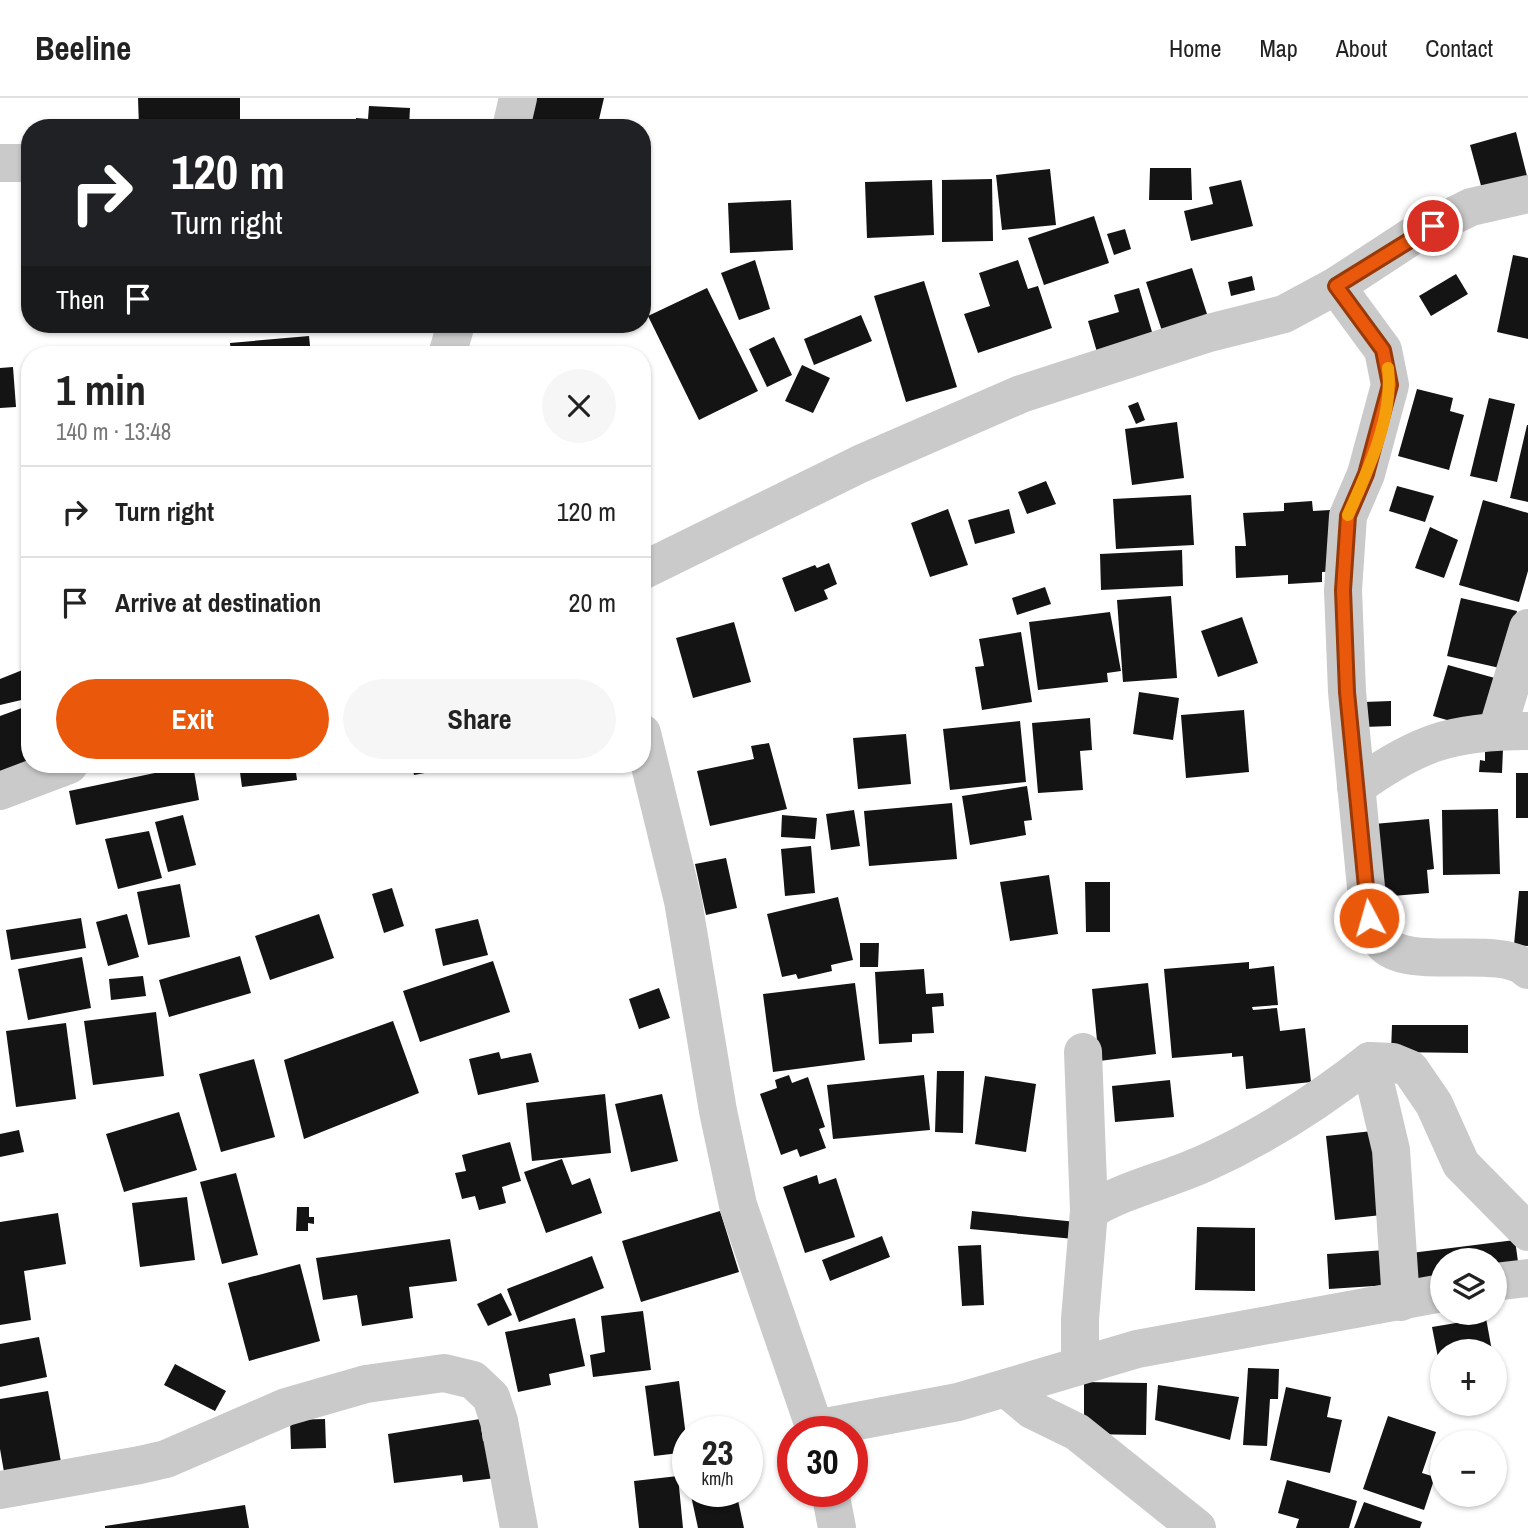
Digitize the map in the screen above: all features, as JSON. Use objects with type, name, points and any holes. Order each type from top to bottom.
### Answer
[{"type":"street","points":[[513,119],[518,98]]},
{"type":"street","points":[[0,163],[21,163]]},
{"type":"street","points":[[651,567],[860,464],[1021,394],[1209,333],[1284,314],[1336,286],[1414,235],[1471,207],[1528,194]]},
{"type":"street","points":[[1336,286],[1383,350],[1390,385],[1366,474],[1348,516],[1343,590],[1347,692],[1369,918],[1383,944],[1401,955],[1494,960],[1528,970]]},
{"type":"street","points":[[1356,787],[1397,758],[1431,743],[1461,735],[1513,731],[1528,628]]},
{"type":"street","points":[[651,770],[683,901],[718,1111],[738,1205],[811,1416]]},
{"type":"street","points":[[0,790],[47,773]]},
{"type":"street","points":[[1080,1364],[1080,1319],[1089,1211],[1083,1052]]},
{"type":"street","points":[[1089,1211],[1114,1196],[1201,1166],[1263,1135],[1330,1093],[1370,1061],[1394,1062],[1410,1069],[1434,1104],[1461,1164],[1528,1232]]},
{"type":"street","points":[[1370,1061],[1391,1150],[1401,1302]]},
{"type":"street","points":[[1507,1280],[1528,1278]]},
{"type":"street","points":[[868,1420],[958,1402],[1137,1349],[1430,1296]]},
{"type":"street","points":[[0,1490],[140,1465],[166,1458],[286,1407],[366,1384],[444,1373],[473,1380],[491,1397],[499,1421],[519,1528]]},
{"type":"street","points":[[1007,1389],[1032,1410],[1077,1432],[1198,1528]]},
{"type":"street","points":[[833,1507],[837,1528]]},
{"type":"building","points":[[138,98],[240,98],[240,119],[139,119]]},
{"type":"building","points":[[521,98],[604,98],[599,119],[516,119]]},
{"type":"building","points":[[369,106],[410,108],[409,119],[368,119]]},
{"type":"building","points":[[1516,132],[1528,180],[1483,193],[1470,145]]},
{"type":"building","points":[[1150,168],[1191,168],[1192,200],[1149,200]]},
{"type":"building","points":[[1050,169],[1056,225],[1002,230],[996,175]]},
{"type":"building","points":[[992,179],[993,241],[942,242],[942,180]]},
{"type":"building","points":[[932,180],[934,235],[867,238],[865,182]]},
{"type":"building","points":[[1241,180],[1253,226],[1191,241],[1184,211],[1213,204],[1209,187]]},
{"type":"building","points":[[791,200],[793,250],[730,253],[728,203]]},
{"type":"building","points":[[1094,216],[1109,263],[1044,285],[1028,238]]},
{"type":"building","points":[[1125,229],[1131,249],[1114,255],[1107,234]]},
{"type":"building","points":[[1513,255],[1528,258],[1528,339],[1497,332]]},
{"type":"building","points":[[755,260],[770,309],[739,320],[721,273]]},
{"type":"building","points":[[1018,260],[1028,289],[1038,286],[1052,328],[978,353],[964,314],[990,306],[979,273]]},
{"type":"building","points":[[1192,268],[1208,317],[1162,331],[1146,282]]},
{"type":"building","points":[[1456,274],[1468,294],[1431,316],[1419,296]]},
{"type":"building","points":[[1252,276],[1255,290],[1231,296],[1228,282]]},
{"type":"building","points":[[924,281],[957,387],[906,402],[874,296]]},
{"type":"building","points":[[707,288],[758,391],[699,420],[651,322],[651,315]]},
{"type":"building","points":[[1139,288],[1155,342],[1099,359],[1088,321],[1119,312],[1114,295]]},
{"type":"building","points":[[861,315],[872,341],[814,365],[804,339]]},
{"type":"building","points":[[309,336],[310,346],[230,346],[230,343]]},
{"type":"building","points":[[774,337],[792,375],[767,387],[749,349]]},
{"type":"building","points":[[802,365],[830,378],[813,413],[785,401]]},
{"type":"building","points":[[13,367],[16,407],[0,408],[0,368]]},
{"type":"building","points":[[1417,389],[1453,398],[1450,411],[1464,415],[1449,470],[1398,456]]},
{"type":"building","points":[[1489,398],[1515,404],[1497,482],[1470,476]]},
{"type":"building","points":[[1138,402],[1145,420],[1136,424],[1128,406]]},
{"type":"building","points":[[1177,422],[1184,478],[1132,485],[1125,429]]},
{"type":"building","points":[[1528,425],[1528,502],[1510,498]]},
{"type":"building","points":[[1046,481],[1056,504],[1027,514],[1018,492]]},
{"type":"building","points":[[1397,486],[1434,496],[1425,522],[1389,511]]},
{"type":"building","points":[[1191,495],[1194,545],[1116,549],[1113,499]]},
{"type":"building","points":[[1483,500],[1528,513],[1528,571],[1519,602],[1459,585]]},
{"type":"building","points":[[1312,501],[1313,511],[1330,510],[1342,571],[1322,572],[1322,582],[1288,584],[1288,575],[1236,578],[1235,546],[1246,546],[1243,513],[1284,511],[1284,503]]},
{"type":"building","points":[[948,509],[968,565],[930,577],[911,523]]},
{"type":"building","points":[[1009,509],[1015,533],[975,544],[968,520]]},
{"type":"building","points":[[1430,527],[1458,540],[1444,578],[1415,568]]},
{"type":"building","points":[[1182,550],[1183,586],[1101,590],[1100,554]]},
{"type":"building","points":[[829,563],[837,584],[824,590],[828,599],[795,612],[782,578],[815,565],[817,568]]},
{"type":"building","points":[[1045,587],[1051,604],[1017,615],[1012,598]]},
{"type":"building","points":[[1171,596],[1177,678],[1123,682],[1117,600]]},
{"type":"building","points":[[1461,598],[1517,611],[1504,669],[1447,656]]},
{"type":"building","points":[[1110,612],[1121,671],[1107,673],[1108,682],[1038,690],[1029,622]]},
{"type":"building","points":[[1242,617],[1258,663],[1218,677],[1201,631]]},
{"type":"building","points":[[734,622],[751,682],[693,698],[676,638]]},
{"type":"building","points":[[1021,632],[1032,702],[982,710],[975,667],[984,666],[979,639]]},
{"type":"building","points":[[1448,665],[1502,680],[1482,730],[1433,716]]},
{"type":"building","points":[[21,671],[21,700],[0,705],[0,679]]},
{"type":"building","points":[[1139,692],[1179,698],[1173,740],[1133,734]]},
{"type":"building","points":[[1391,701],[1391,726],[1364,727],[1364,702]]},
{"type":"building","points":[[21,708],[21,768],[0,775],[0,716]]},
{"type":"building","points":[[1244,710],[1249,772],[1186,778],[1181,715]]},
{"type":"building","points":[[1090,718],[1092,750],[1080,751],[1083,790],[1038,793],[1032,723]]},
{"type":"building","points":[[1020,721],[1026,782],[950,790],[943,729]]},
{"type":"building","points":[[906,734],[911,784],[858,789],[853,738]]},
{"type":"building","points":[[769,743],[787,809],[710,826],[697,771],[754,759],[751,746]]},
{"type":"building","points":[[1485,749],[1503,749],[1502,773],[1479,772],[1480,760],[1485,761]]},
{"type":"building","points":[[155,773],[194,773],[199,800],[76,825],[69,791]]},
{"type":"building","points":[[240,773],[296,773],[297,780],[242,787]]},
{"type":"building","points":[[1516,773],[1528,773],[1528,818],[1516,818]]},
{"type":"building","points":[[1027,786],[1032,820],[1024,821],[1026,835],[970,845],[962,796]]},
{"type":"building","points":[[952,803],[957,859],[869,866],[864,811]]},
{"type":"building","points":[[1498,809],[1500,874],[1443,875],[1442,810]]},
{"type":"building","points":[[854,810],[860,846],[831,850],[826,814]]},
{"type":"building","points":[[183,815],[196,865],[168,872],[155,822]]},
{"type":"building","points":[[782,815],[817,818],[815,839],[781,837]]},
{"type":"building","points":[[1429,819],[1434,869],[1427,870],[1429,893],[1380,897],[1374,824]]},
{"type":"building","points":[[149,831],[162,878],[118,889],[105,839]]},
{"type":"building","points":[[811,846],[815,893],[785,896],[781,849]]},
{"type":"building","points":[[726,858],[737,908],[706,915],[695,864]]},
{"type":"building","points":[[1049,875],[1058,934],[1010,941],[1000,882]]},
{"type":"building","points":[[1085,882],[1110,882],[1110,932],[1086,932]]},
{"type":"building","points":[[180,884],[190,937],[148,945],[137,892]]},
{"type":"building","points":[[392,888],[404,926],[384,933],[372,894]]},
{"type":"building","points":[[1519,891],[1528,891],[1528,946],[1514,945]]},
{"type":"building","points":[[838,897],[853,960],[831,965],[832,971],[798,979],[796,974],[782,977],[767,914]]},
{"type":"building","points":[[127,914],[139,957],[108,966],[96,922]]},
{"type":"building","points":[[319,914],[334,958],[270,980],[255,936]]},
{"type":"building","points":[[81,918],[86,948],[11,960],[6,930]]},
{"type":"building","points":[[478,919],[488,955],[443,966],[435,929]]},
{"type":"building","points":[[860,943],[879,943],[878,967],[860,967]]},
{"type":"building","points":[[240,956],[251,993],[169,1017],[159,980]]},
{"type":"building","points":[[82,957],[91,1008],[28,1020],[18,969]]},
{"type":"building","points":[[493,961],[510,1012],[420,1042],[403,991]]},
{"type":"building","points":[[1249,962],[1249,969],[1274,966],[1278,1005],[1252,1007],[1253,1010],[1277,1008],[1280,1031],[1305,1028],[1311,1082],[1246,1089],[1243,1056],[1232,1057],[1232,1053],[1172,1058],[1164,969]]},
{"type":"building","points":[[924,969],[926,994],[943,993],[944,1006],[932,1007],[934,1033],[912,1034],[912,1042],[879,1044],[875,972]]},
{"type":"building","points":[[143,976],[146,996],[111,1000],[109,979]]},
{"type":"building","points":[[855,983],[865,1060],[773,1072],[763,994]]},
{"type":"building","points":[[1148,983],[1156,1054],[1099,1061],[1092,989]]},
{"type":"building","points":[[659,988],[670,1018],[639,1029],[629,999]]},
{"type":"building","points":[[156,1012],[164,1076],[93,1085],[84,1021]]},
{"type":"building","points":[[393,1021],[419,1093],[304,1139],[284,1060]]},
{"type":"building","points":[[66,1023],[76,1099],[16,1107],[6,1031]]},
{"type":"building","points":[[1392,1025],[1468,1025],[1468,1053],[1391,1052]]},
{"type":"building","points":[[499,1052],[501,1059],[531,1053],[539,1082],[478,1095],[469,1059]]},
{"type":"building","points":[[254,1059],[275,1137],[221,1152],[199,1074]]},
{"type":"building","points":[[937,1071],[964,1071],[963,1133],[935,1132]]},
{"type":"building","points":[[789,1075],[792,1083],[808,1077],[825,1127],[819,1129],[826,1148],[800,1157],[797,1149],[781,1155],[760,1094],[777,1088],[775,1080]]},
{"type":"building","points":[[924,1075],[930,1130],[833,1139],[827,1085]]},
{"type":"building","points":[[985,1076],[1036,1084],[1026,1152],[975,1144]]},
{"type":"building","points":[[1170,1080],[1174,1117],[1115,1122],[1112,1086]]},
{"type":"building","points":[[605,1094],[611,1153],[532,1161],[526,1103]]},
{"type":"building","points":[[662,1094],[678,1161],[631,1172],[615,1104]]},
{"type":"building","points":[[179,1112],[197,1170],[124,1192],[106,1134]]},
{"type":"building","points":[[19,1130],[24,1152],[0,1157],[0,1134]]},
{"type":"building","points":[[1382,1130],[1391,1214],[1335,1220],[1326,1136]]},
{"type":"building","points":[[510,1142],[521,1181],[502,1187],[506,1203],[479,1210],[475,1196],[462,1199],[455,1173],[466,1171],[462,1155]]},
{"type":"building","points":[[562,1159],[572,1185],[590,1178],[602,1213],[546,1233],[524,1172]]},
{"type":"building","points":[[236,1173],[258,1255],[222,1264],[200,1182]]},
{"type":"building","points":[[817,1175],[819,1184],[836,1178],[855,1237],[805,1253],[783,1187]]},
{"type":"building","points":[[187,1197],[195,1260],[140,1267],[132,1203]]},
{"type":"building","points":[[297,1207],[309,1207],[309,1217],[314,1217],[314,1224],[308,1223],[308,1231],[296,1231]]},
{"type":"building","points":[[720,1211],[739,1272],[641,1302],[622,1241]]},
{"type":"building","points":[[972,1211],[1076,1222],[1074,1239],[970,1229]]},
{"type":"building","points":[[58,1213],[66,1264],[24,1271],[31,1320],[0,1325],[0,1222]]},
{"type":"building","points":[[1197,1227],[1255,1228],[1255,1291],[1195,1290]]},
{"type":"building","points":[[882,1236],[890,1257],[830,1281],[822,1260]]},
{"type":"building","points":[[450,1239],[457,1281],[409,1287],[413,1318],[362,1326],[357,1295],[323,1300],[316,1258]]},
{"type":"building","points":[[1515,1240],[1519,1269],[1507,1271],[1507,1248],[1451,1248]]},
{"type":"building","points":[[981,1245],[984,1305],[962,1306],[958,1246]]},
{"type":"building","points":[[1386,1250],[1389,1285],[1329,1289],[1327,1254]]},
{"type":"building","points":[[1430,1251],[1430,1282],[1407,1285],[1403,1254]]},
{"type":"building","points":[[592,1256],[604,1288],[519,1322],[507,1289]]},
{"type":"building","points":[[300,1264],[320,1341],[249,1361],[228,1283]]},
{"type":"building","points":[[501,1293],[512,1315],[488,1326],[477,1304]]},
{"type":"building","points":[[643,1311],[651,1370],[593,1377],[590,1355],[605,1352],[601,1316]]},
{"type":"building","points":[[575,1318],[585,1366],[549,1374],[551,1385],[518,1392],[505,1332]]},
{"type":"building","points":[[1487,1325],[1490,1339],[1434,1339],[1432,1327]]},
{"type":"building","points":[[39,1337],[47,1377],[0,1387],[0,1344]]},
{"type":"building","points":[[175,1364],[226,1391],[215,1411],[164,1385]]},
{"type":"building","points":[[1248,1368],[1279,1369],[1278,1399],[1270,1399],[1267,1446],[1243,1445]]},
{"type":"building","points":[[679,1381],[683,1416],[672,1416],[672,1454],[654,1456],[645,1386]]},
{"type":"building","points":[[1084,1382],[1147,1383],[1146,1435],[1084,1434]]},
{"type":"building","points":[[1158,1385],[1239,1397],[1230,1440],[1155,1420]]},
{"type":"building","points":[[1286,1387],[1331,1397],[1327,1417],[1342,1420],[1330,1473],[1270,1460]]},
{"type":"building","points":[[48,1391],[61,1462],[4,1472],[0,1449],[0,1399]]},
{"type":"building","points":[[1388,1416],[1430,1430],[1430,1450],[1422,1473],[1430,1475],[1430,1492],[1424,1510],[1363,1489]]},
{"type":"building","points":[[325,1419],[326,1448],[291,1449],[290,1420]]},
{"type":"building","points":[[480,1419],[483,1441],[491,1439],[496,1478],[463,1482],[462,1475],[394,1483],[388,1434]]},
{"type":"building","points":[[672,1477],[672,1507],[681,1507],[683,1528],[639,1528],[634,1481]]},
{"type":"building","points":[[1287,1480],[1357,1501],[1349,1528],[1296,1528],[1299,1519],[1278,1513]]},
{"type":"building","points":[[1364,1502],[1422,1522],[1420,1528],[1354,1528]]},
{"type":"building","points":[[245,1505],[249,1528],[105,1528],[105,1526]]},
{"type":"building","points":[[693,1507],[739,1507],[744,1528],[698,1528]]},
{"type":"slow traffic","points":[[1348,515],[1366,474],[1387,403],[1390,385],[1388,368]]},
{"type":"route","points":[[1369,918],[1347,692],[1343,590],[1348,516],[1366,474],[1390,385],[1388,364],[1383,350],[1374,334],[1336,286],[1414,235],[1433,226]]}]
